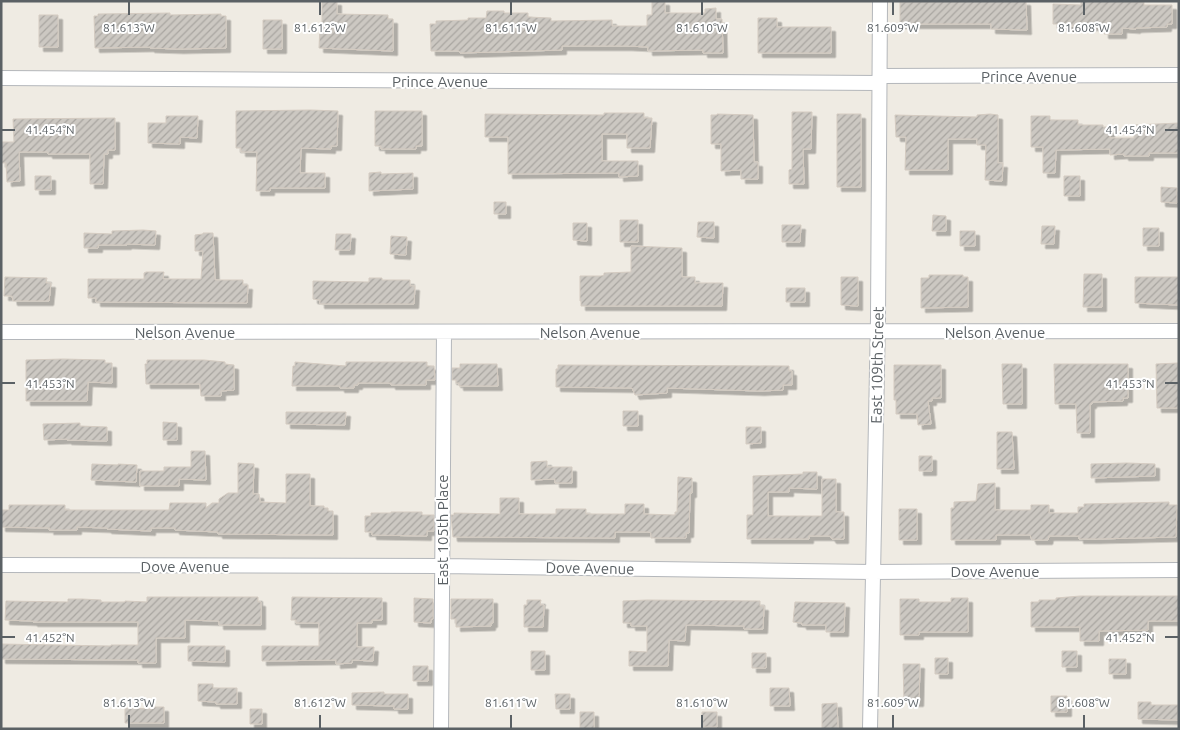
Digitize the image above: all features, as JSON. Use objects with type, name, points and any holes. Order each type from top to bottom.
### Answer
[{"type":"street","name":"East 109th Street","points":[[870,729],[877,332],[880,1]]},
{"type":"street","name":"Prince Avenue","points":[[1,78],[880,80],[1179,75]]},
{"type":"street","name":"Nelson Avenue","points":[[1,332],[1179,332]]},
{"type":"street","name":"East 105th Place","points":[[440,729],[444,332]]},
{"type":"street","name":"Dove Avenue","points":[[1,565],[442,566],[872,572],[1179,570]]},
{"type":"building","points":[[322,1],[337,1],[337,14],[388,15],[388,19],[393,19],[393,51],[319,48]]},
{"type":"building","points":[[652,1],[665,1],[665,13],[705,13],[705,9],[716,8],[716,19],[722,19],[723,53],[703,53],[703,50],[648,51],[648,47],[628,46],[562,46],[562,50],[460,53],[459,51],[431,51],[430,24],[436,24],[436,21],[486,18],[487,11],[504,11],[504,13],[528,13],[528,17],[551,18],[551,21],[612,20],[612,26],[647,26],[647,15],[652,15]]},
{"type":"building","points":[[1026,1],[1027,30],[991,29],[991,24],[900,24],[900,2]]},
{"type":"building","points":[[1081,1],[1144,2],[1144,5],[1172,5],[1172,24],[1167,24],[1167,27],[1122,28],[1122,34],[1104,34],[1104,26],[1061,26],[1061,24],[1053,24],[1053,4],[1081,5]]},
{"type":"building","points":[[170,13],[170,15],[221,14],[221,16],[226,16],[226,48],[95,48],[94,16],[98,16],[98,14]]},
{"type":"building","points":[[39,15],[58,15],[58,47],[39,47]]},
{"type":"building","points":[[758,18],[777,18],[777,27],[831,27],[831,53],[758,53]]},
{"type":"building","points":[[263,20],[282,20],[282,49],[263,49]]},
{"type":"building","points":[[236,111],[338,111],[337,146],[331,146],[331,149],[301,148],[300,173],[325,173],[325,188],[270,188],[270,191],[256,191],[257,152],[241,152],[241,148],[236,148]]},
{"type":"building","points":[[375,111],[422,111],[422,146],[416,146],[416,149],[381,149],[381,146],[375,146]]},
{"type":"building","points":[[792,112],[812,112],[811,149],[803,149],[804,184],[789,184],[789,170],[792,169]]},
{"type":"building","points":[[604,113],[644,113],[644,118],[652,118],[650,148],[627,148],[627,134],[602,134],[602,161],[638,161],[638,176],[619,177],[619,173],[508,174],[508,137],[485,137],[485,114],[604,115]]},
{"type":"building","points":[[837,114],[861,114],[861,187],[837,187]]},
{"type":"building","points":[[711,115],[753,115],[754,162],[758,162],[758,179],[741,179],[741,170],[721,171],[721,144],[711,144]]},
{"type":"building","points":[[895,115],[977,117],[977,115],[998,115],[998,163],[1003,163],[1002,181],[985,180],[986,145],[977,145],[977,139],[948,139],[948,170],[905,170],[906,137],[896,137]]},
{"type":"building","points":[[166,116],[198,116],[197,138],[180,137],[180,144],[148,143],[148,123],[166,123]]},
{"type":"building","points":[[1031,116],[1050,116],[1050,120],[1078,120],[1078,125],[1103,125],[1103,127],[1110,127],[1110,138],[1134,138],[1134,125],[1179,123],[1179,153],[1149,153],[1149,156],[1124,156],[1124,154],[1110,155],[1110,149],[1056,150],[1055,173],[1043,173],[1043,147],[1031,147]]},
{"type":"building","points":[[115,118],[115,150],[108,150],[108,154],[104,154],[103,184],[90,184],[90,154],[48,154],[48,152],[19,152],[20,181],[7,182],[6,163],[1,163],[1,142],[14,142],[13,119]]},
{"type":"building","points":[[381,172],[381,174],[413,173],[413,189],[369,191],[369,173]]},
{"type":"building","points":[[35,176],[51,176],[51,190],[35,190]]},
{"type":"building","points":[[1064,176],[1080,176],[1080,196],[1064,196]]},
{"type":"building","points":[[1161,187],[1177,188],[1177,203],[1161,202]]},
{"type":"building","points":[[494,202],[506,202],[506,214],[494,214]]},
{"type":"building","points":[[933,215],[946,216],[946,231],[932,231]]},
{"type":"building","points":[[620,220],[638,220],[638,242],[620,242]]},
{"type":"building","points":[[698,222],[714,222],[714,238],[697,237]]},
{"type":"building","points":[[573,223],[587,223],[587,241],[573,240]]},
{"type":"building","points":[[782,225],[801,225],[800,242],[782,242]]},
{"type":"building","points":[[1042,226],[1055,226],[1054,244],[1041,244]]},
{"type":"building","points":[[1143,228],[1159,228],[1159,246],[1143,246]]},
{"type":"building","points":[[112,231],[156,231],[155,245],[98,245],[98,248],[84,248],[84,233],[112,234]]},
{"type":"building","points":[[960,231],[975,231],[975,246],[960,246]]},
{"type":"building","points":[[213,233],[215,280],[243,280],[243,285],[248,285],[247,303],[96,302],[96,298],[88,298],[88,279],[144,279],[144,273],[146,272],[164,272],[163,279],[201,279],[203,251],[195,251],[195,235]]},
{"type":"building","points":[[336,234],[351,234],[350,250],[335,250]]},
{"type":"building","points":[[391,236],[407,237],[406,255],[390,254]]},
{"type":"building","points":[[631,246],[682,248],[682,277],[695,277],[695,283],[723,283],[722,306],[581,306],[580,276],[601,276],[604,273],[631,272]]},
{"type":"building","points":[[1084,274],[1102,274],[1102,307],[1083,307]]},
{"type":"building","points":[[929,275],[963,275],[963,277],[968,277],[968,307],[921,308],[921,278],[929,278]]},
{"type":"building","points":[[5,277],[47,278],[46,283],[51,283],[49,301],[13,301],[12,296],[4,296]]},
{"type":"building","points":[[841,277],[858,277],[858,306],[841,305]]},
{"type":"building","points":[[1135,277],[1179,277],[1179,305],[1135,303]]},
{"type":"building","points":[[369,278],[410,280],[410,286],[415,286],[414,304],[320,304],[320,300],[313,299],[313,281],[369,282]]},
{"type":"building","points":[[786,288],[805,288],[805,302],[786,302]]},
{"type":"building","points":[[26,360],[105,360],[105,363],[112,363],[112,383],[88,382],[87,401],[26,401]]},
{"type":"building","points":[[147,360],[204,360],[234,365],[234,390],[221,391],[221,396],[201,396],[200,384],[146,384],[145,364],[147,364]]},
{"type":"building","points":[[295,362],[346,366],[346,362],[427,362],[427,366],[434,366],[435,380],[426,380],[426,385],[358,383],[358,385],[354,385],[354,388],[340,388],[340,386],[292,386]]},
{"type":"building","points":[[1178,363],[1179,408],[1157,408],[1156,364]]},
{"type":"building","points":[[460,364],[497,364],[498,386],[459,386],[456,380],[452,380],[452,368],[460,368]]},
{"type":"building","points":[[1002,364],[1022,364],[1022,404],[1003,404]]},
{"type":"building","points":[[1054,364],[1128,364],[1128,398],[1123,398],[1123,401],[1092,402],[1090,404],[1090,433],[1077,433],[1076,404],[1055,404]]},
{"type":"building","points":[[558,365],[789,366],[789,371],[792,371],[792,385],[783,385],[783,390],[760,391],[667,388],[667,393],[635,395],[632,388],[556,387],[556,369],[558,369]]},
{"type":"building","points":[[894,365],[941,365],[941,398],[932,398],[932,401],[928,401],[931,424],[918,425],[917,414],[896,414]]},
{"type":"building","points":[[623,411],[638,411],[638,426],[623,426]]},
{"type":"building","points":[[286,412],[346,412],[345,425],[286,424]]},
{"type":"building","points":[[163,422],[177,423],[177,440],[163,440]]},
{"type":"building","points":[[80,423],[80,426],[107,427],[107,441],[44,440],[43,424]]},
{"type":"building","points":[[746,427],[761,427],[761,443],[746,444]]},
{"type":"building","points":[[997,432],[1012,432],[1014,469],[997,469]]},
{"type":"building","points":[[191,451],[205,451],[206,480],[179,479],[179,486],[140,486],[140,471],[164,471],[164,467],[191,467]]},
{"type":"building","points":[[919,456],[932,456],[932,471],[919,471]]},
{"type":"building","points":[[547,461],[547,467],[572,467],[572,483],[555,483],[555,479],[531,480],[531,462]]},
{"type":"building","points":[[238,463],[254,464],[253,494],[259,494],[260,502],[286,503],[286,474],[310,474],[310,506],[324,506],[324,508],[328,508],[328,511],[333,511],[333,535],[218,534],[218,532],[175,530],[175,528],[151,528],[151,531],[77,527],[77,530],[49,530],[50,528],[1,527],[1,510],[9,510],[9,505],[65,505],[65,510],[169,510],[170,503],[206,503],[206,508],[212,503],[219,503],[219,499],[228,493],[238,493]]},
{"type":"building","points":[[92,464],[137,465],[136,482],[91,480]]},
{"type":"building","points":[[1091,464],[1155,464],[1155,476],[1091,478]]},
{"type":"building","points":[[803,472],[817,472],[817,489],[789,488],[789,492],[768,492],[768,516],[822,516],[822,479],[836,479],[836,512],[844,512],[844,539],[832,539],[830,536],[809,536],[809,539],[747,539],[747,515],[753,515],[753,476],[803,474]]},
{"type":"building","points":[[678,477],[692,478],[689,533],[686,533],[686,538],[651,538],[651,533],[648,532],[615,532],[615,538],[453,537],[451,515],[454,515],[454,513],[500,514],[500,498],[519,498],[519,514],[556,514],[556,509],[586,509],[586,514],[625,514],[625,504],[644,504],[644,514],[675,515],[675,512],[677,512]]},
{"type":"building","points":[[995,483],[995,510],[1031,510],[1031,505],[1049,505],[1049,513],[1078,513],[1078,507],[1084,507],[1084,504],[1169,502],[1169,505],[1177,505],[1176,537],[1079,539],[1079,536],[1049,536],[1048,540],[1032,540],[1030,535],[996,535],[996,540],[951,540],[951,508],[954,508],[954,502],[976,501],[978,484]]},
{"type":"building","points":[[899,509],[917,509],[917,540],[899,540]]},
{"type":"building","points":[[422,512],[422,515],[434,515],[434,531],[427,531],[427,536],[372,535],[372,532],[365,532],[365,516],[371,516],[371,513]]},
{"type":"building","points":[[1080,596],[1179,596],[1179,621],[1148,621],[1148,630],[1099,631],[1099,641],[1080,641],[1080,627],[1031,627],[1031,602]]},
{"type":"building","points":[[147,597],[258,597],[258,602],[261,602],[261,625],[219,625],[219,621],[185,620],[185,638],[156,638],[156,663],[138,663],[138,660],[1,659],[1,644],[138,645],[138,622],[33,622],[5,620],[6,601],[68,602],[68,599],[82,599],[101,600],[101,602],[147,602]]},
{"type":"building","points":[[292,597],[382,598],[382,620],[372,620],[372,623],[357,623],[357,647],[374,647],[373,661],[352,660],[352,663],[336,664],[336,660],[262,661],[262,646],[319,646],[319,623],[296,623],[296,620],[291,620]]},
{"type":"building","points":[[414,598],[433,599],[433,619],[431,619],[431,623],[414,622]]},
{"type":"building","points":[[951,598],[968,598],[968,632],[919,632],[919,635],[900,635],[900,599],[919,599],[919,602],[951,602]]},
{"type":"building","points":[[451,599],[493,599],[493,623],[491,623],[491,626],[456,627],[456,619],[451,619]]},
{"type":"building","points":[[527,600],[541,600],[540,605],[544,605],[543,627],[524,627],[524,605],[527,605]]},
{"type":"building","points":[[623,601],[760,601],[760,606],[764,606],[763,629],[744,629],[744,626],[686,625],[685,641],[669,640],[668,666],[629,666],[629,651],[647,652],[647,626],[631,626],[631,623],[623,623]]},
{"type":"building","points":[[795,602],[845,603],[844,632],[826,632],[826,625],[802,625],[802,623],[793,622]]},
{"type":"building","points":[[188,646],[225,646],[225,662],[188,661]]},
{"type":"building","points":[[531,651],[545,651],[545,670],[531,670]]},
{"type":"building","points":[[1062,651],[1077,651],[1077,667],[1062,667]]},
{"type":"building","points":[[752,653],[766,653],[766,668],[752,668]]},
{"type":"building","points":[[935,658],[948,658],[948,674],[935,674]]},
{"type":"building","points":[[1109,659],[1126,659],[1126,674],[1109,674]]},
{"type":"building","points":[[903,664],[920,664],[919,702],[904,702]]},
{"type":"building","points":[[413,666],[428,666],[428,681],[413,681]]},
{"type":"building","points":[[198,684],[213,684],[213,688],[237,688],[237,704],[216,704],[216,702],[198,701]]},
{"type":"building","points":[[770,688],[789,688],[790,706],[770,706]]},
{"type":"building","points":[[384,692],[384,694],[408,694],[408,709],[394,709],[394,706],[352,705],[352,693]]},
{"type":"building","points":[[555,694],[570,694],[570,709],[556,709]]},
{"type":"building","points":[[1051,696],[1067,696],[1067,712],[1051,712]]},
{"type":"building","points":[[1138,702],[1151,702],[1151,705],[1178,705],[1178,720],[1138,719]]},
{"type":"building","points":[[837,703],[838,729],[822,729],[822,704]]},
{"type":"building","points":[[152,707],[164,707],[164,723],[125,723],[125,708],[152,709]]},
{"type":"building","points":[[250,709],[262,709],[262,724],[250,724]]},
{"type":"building","points":[[580,712],[594,712],[594,729],[580,729]]},
{"type":"building","points":[[702,712],[717,712],[717,727],[702,727]]}]
